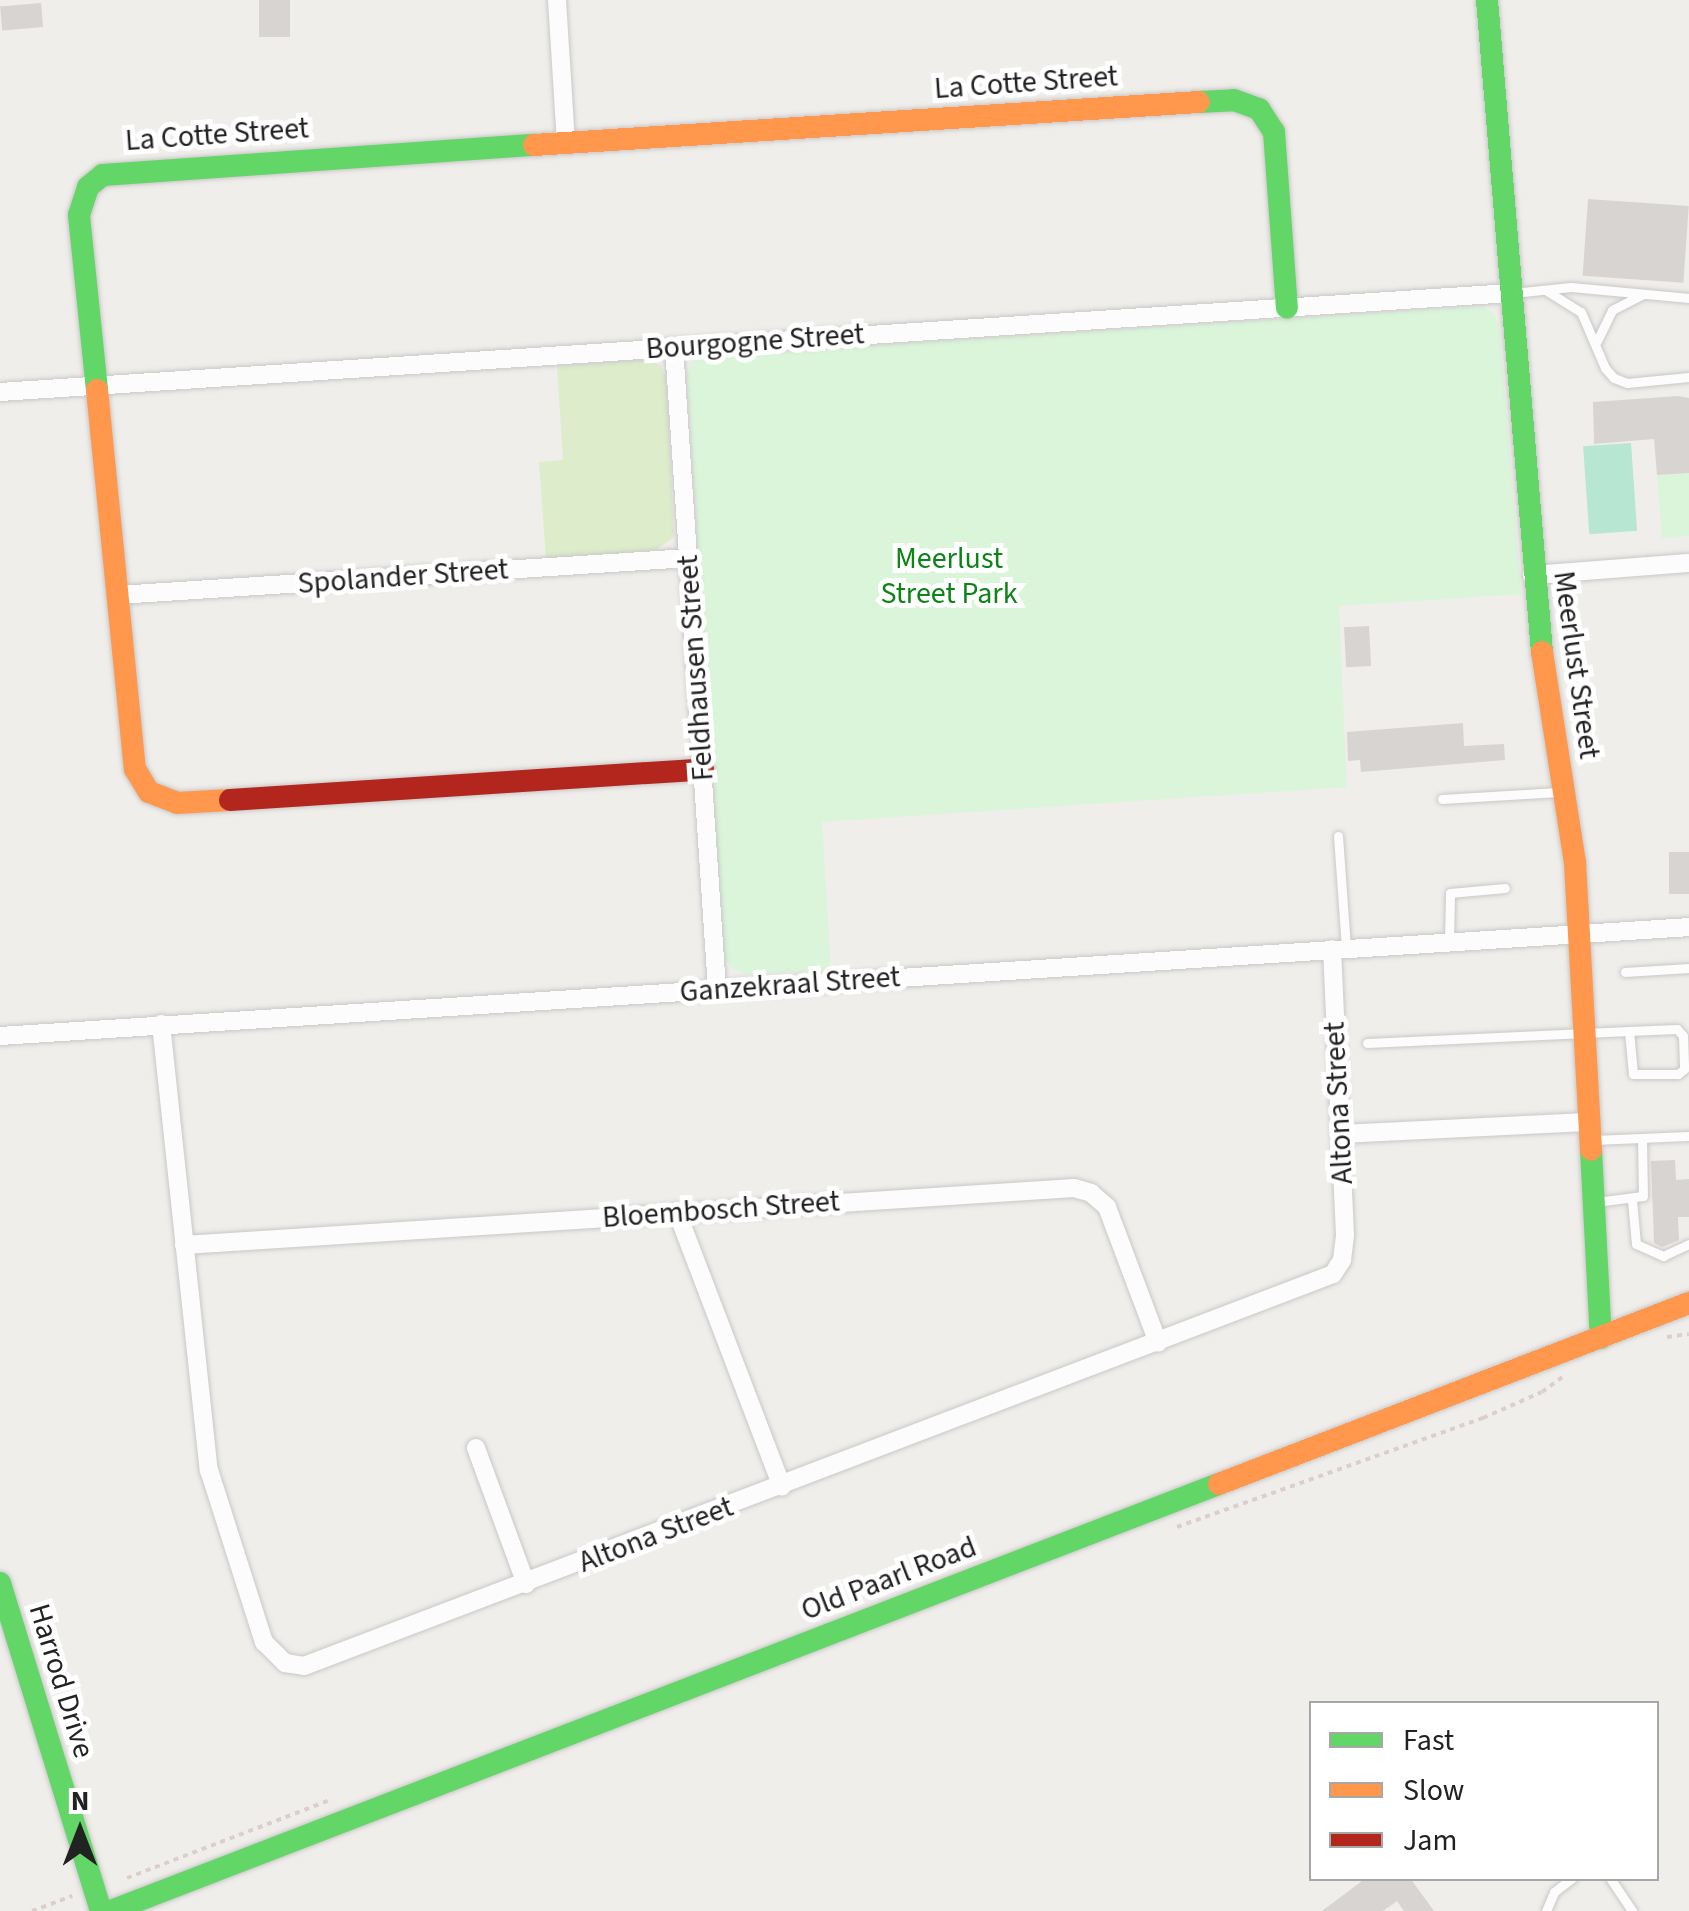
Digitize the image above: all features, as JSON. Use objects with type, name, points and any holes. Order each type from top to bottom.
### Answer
[{"type":"street","points":[[556,0],[566,142]]},
{"type":"street","name":"Meerlust Street","points":[[1486,0],[1532,576],[1542,670],[1565,791],[1579,934],[1601,1338]]},
{"type":"street","name":"La Cotte Street","points":[[703,769],[164,801],[145,788],[135,769],[79,215],[84,193],[102,175],[1243,101],[1264,114],[1274,132],[1287,308]]},
{"type":"street","name":"Bourgogne Street","points":[[0,392],[1510,293]]},
{"type":"street","name":"Feldhausen Street","points":[[674,347],[717,990]]},
{"type":"street","name":"Spolander Street","points":[[118,595],[689,558]]},
{"type":"street","points":[[1532,576],[1689,564]]},
{"type":"street","name":"Ganzekraal Street","points":[[0,1036],[1689,927]]},
{"type":"street","name":"Altona Street","points":[[161,1024],[209,1470],[269,1651],[285,1663],[314,1664],[1158,1343],[1336,1271],[1346,1244],[1340,1134],[1339,949]]},
{"type":"street","points":[[1340,1134],[1589,1131]]},
{"type":"street","name":"Bloembosch Street","points":[[184,1246],[677,1212],[1083,1190],[1100,1199],[1111,1216],[1158,1343]]},
{"type":"street","points":[[677,1212],[782,1487]]},
{"type":"street","name":"Old Paarl Road","points":[[111,1911],[1689,1304]]},
{"type":"street","points":[[476,1448],[526,1584]]},
{"type":"street","name":"Harrod Drive","points":[[0,1583],[101,1911]]},
{"type":"lane","points":[[1510,293],[1571,287],[1689,298]]},
{"type":"lane","points":[[1547,291],[1578,308],[1605,368],[1620,381],[1689,377]]},
{"type":"lane","points":[[1596,344],[1612,310],[1630,298],[1651,294]]},
{"type":"lane","points":[[1442,799],[1565,791]]},
{"type":"lane","points":[[1338,836],[1339,949]]},
{"type":"lane","points":[[1449,942],[1450,893],[1505,888]]},
{"type":"lane","points":[[1625,972],[1689,968]]},
{"type":"lane","points":[[1367,1042],[1629,1031],[1681,1031],[1684,1070],[1678,1074],[1635,1076],[1629,1031]]},
{"type":"lane","points":[[1589,1131],[1642,1138],[1689,1136]]},
{"type":"lane","points":[[1592,1203],[1632,1200],[1644,1193],[1642,1138]]},
{"type":"lane","points":[[1632,1200],[1636,1244],[1663,1256],[1689,1244]]},
{"type":"lane","points":[[1546,1911],[1554,1892],[1568,1881]]},
{"type":"lane","points":[[1612,1881],[1632,1911]]},
{"type":"path","points":[[1667,1337],[1689,1334]]},
{"type":"path","points":[[1162,1532],[1483,1418],[1542,1392],[1564,1377]]},
{"type":"path","points":[[32,1911],[72,1896]]},
{"type":"green space","name":"Meerlust Street Park","points":[[1481,306],[1492,311],[1499,325],[1521,594],[1339,606],[1347,787],[822,822],[831,970],[745,974],[730,967],[724,955],[687,376],[691,362],[703,356]]},
{"type":"green space","points":[[646,359],[660,365],[667,378],[674,537],[656,550],[546,559],[539,462],[563,460],[557,366]]},
{"type":"green space","points":[[1631,443],[1637,531],[1589,534],[1583,446]]},
{"type":"green space","points":[[1689,473],[1689,536],[1662,538],[1657,475]]},
{"type":"building","points":[[259,0],[290,0],[290,37],[259,37]]},
{"type":"building","points":[[41,3],[43,27],[2,30],[0,7]]},
{"type":"building","points":[[1588,199],[1689,206],[1683,283],[1583,276]]},
{"type":"building","points":[[1689,398],[1689,473],[1657,475],[1654,439],[1594,444],[1593,402]]},
{"type":"building","points":[[1369,626],[1371,666],[1346,667],[1344,627]]},
{"type":"building","points":[[1463,723],[1464,746],[1504,744],[1505,760],[1361,772],[1360,760],[1348,761],[1347,732]]},
{"type":"building","points":[[1669,852],[1689,852],[1689,894],[1669,894]]},
{"type":"building","points":[[1675,1160],[1676,1180],[1689,1179],[1689,1217],[1678,1217],[1679,1240],[1662,1247],[1654,1243],[1651,1161]]},
{"type":"building","points":[[1362,1881],[1412,1881],[1434,1911],[1404,1911],[1397,1901],[1383,1911],[1322,1911]]},
{"type":"traffic: fast","points":[[1487,0],[1542,652]]},
{"type":"traffic: fast","points":[[1199,102],[1234,100],[1259,109],[1274,132],[1287,308]]},
{"type":"traffic: fast","points":[[97,390],[79,215],[88,187],[103,175],[534,145]]},
{"type":"traffic: fast","points":[[1591,1150],[1601,1338]]},
{"type":"traffic: fast","points":[[111,1911],[1219,1484]]},
{"type":"traffic: fast","points":[[0,1583],[101,1911]]},
{"type":"traffic: slow","points":[[534,145],[1199,102]]},
{"type":"traffic: slow","points":[[97,390],[135,769],[149,792],[177,803],[230,800]]},
{"type":"traffic: slow","points":[[1542,652],[1575,863],[1591,1150]]},
{"type":"traffic: slow","points":[[1219,1484],[1689,1303]]},
{"type":"traffic: jam","points":[[230,800],[703,769]]}]
